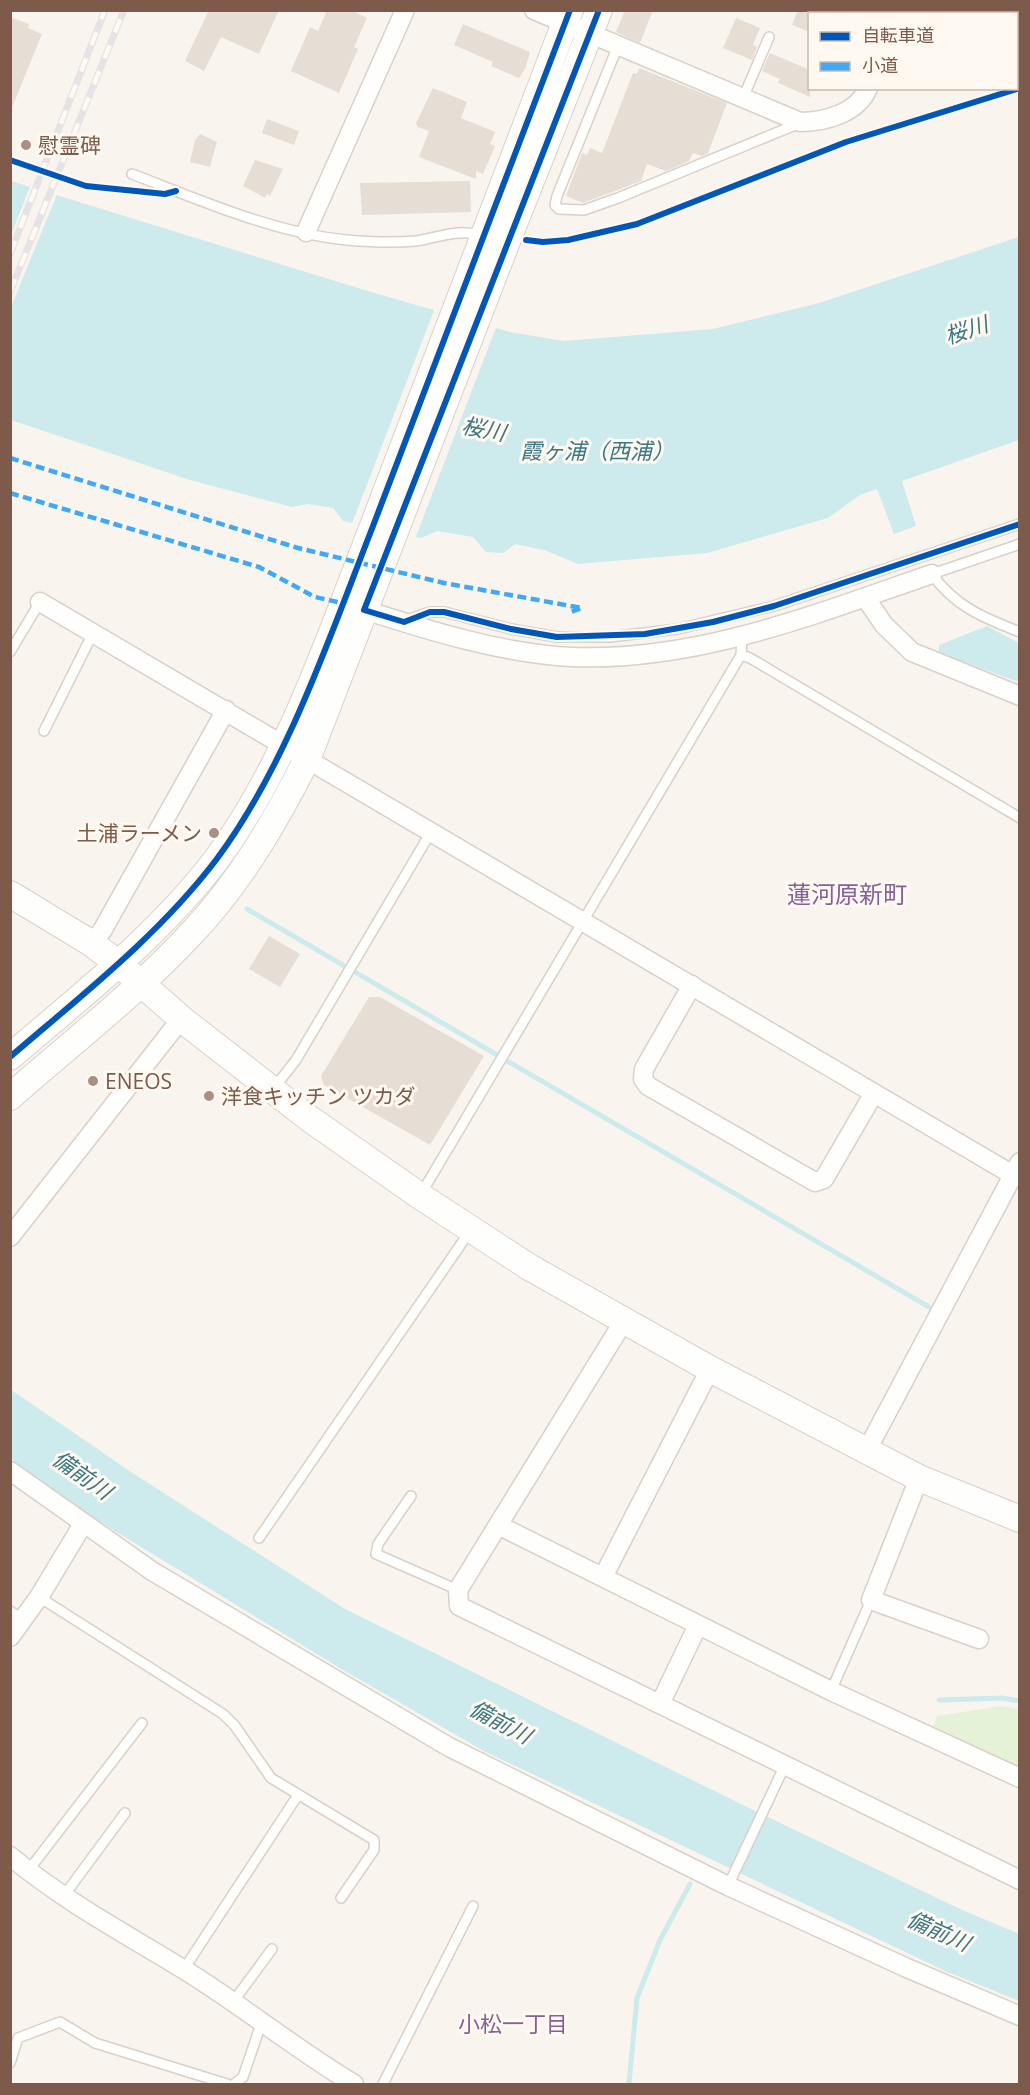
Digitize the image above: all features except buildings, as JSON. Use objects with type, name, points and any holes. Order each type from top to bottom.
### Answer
[{"type":"street","points":[[306,232],[405,10]]},
{"type":"street","points":[[534,10],[567,17],[590,35],[800,122],[815,122],[843,113],[864,99],[867,90]]},
{"type":"street","points":[[490,244],[590,35],[599,10]]},
{"type":"street","points":[[10,1097],[142,982],[191,934],[241,871],[288,797],[308,757],[357,598],[490,244],[567,17]]},
{"type":"street","points":[[357,598],[404,621],[497,646],[569,657],[611,657],[741,646],[865,597],[932,574]]},
{"type":"street","points":[[865,597],[884,625],[912,652],[1020,696]]},
{"type":"street","points":[[10,1057],[119,964],[195,886],[218,857],[239,826],[285,743],[357,598]]},
{"type":"street","points":[[40,602],[285,743],[582,922],[874,1093],[1016,1169],[867,1450]]},
{"type":"street","points":[[91,943],[102,931],[226,710]]},
{"type":"street","points":[[10,894],[91,943],[142,982],[184,1021],[273,1090],[420,1196],[529,1267],[625,1319],[710,1369],[919,1478],[1020,1520]]},
{"type":"street","points":[[692,985],[644,1070],[643,1079],[648,1086],[815,1182],[824,1179],[874,1093]]},
{"type":"street","points":[[10,1237],[174,1028],[184,1021]]},
{"type":"street","points":[[625,1319],[458,1590],[459,1606],[1020,1880]]},
{"type":"street","points":[[603,1577],[710,1369]]},
{"type":"street","points":[[10,1471],[152,1571],[449,1747],[907,1968],[1020,2016]]},
{"type":"street","points":[[919,1478],[871,1600],[979,1639]]},
{"type":"street","points":[[10,1637],[16,1615],[39,1597],[83,1524]]},
{"type":"street","points":[[498,1525],[831,1690],[1020,1778]]},
{"type":"street","points":[[660,1704],[698,1625]]},
{"type":"street","points":[[10,1856],[63,1897],[184,1969],[262,2021],[315,2061],[354,2085]]},
{"type":"lane","points":[[743,98],[769,37]]},
{"type":"lane","points":[[615,53],[557,196],[555,205],[559,209],[584,210],[618,198],[800,122]]},
{"type":"lane","points":[[132,174],[282,227],[306,232],[348,240],[391,242],[417,241],[458,231],[490,244]]},
{"type":"lane","points":[[404,621],[430,612],[444,612],[511,629],[557,637],[610,637],[678,629],[774,606],[1020,524]]},
{"type":"lane","points":[[1020,544],[932,574],[943,590],[962,606],[1020,632]]},
{"type":"lane","points":[[10,652],[40,602]]},
{"type":"lane","points":[[44,731],[93,633]]},
{"type":"lane","points":[[420,1196],[741,646],[750,658],[1020,818]]},
{"type":"lane","points":[[273,1090],[296,1060],[431,832]]},
{"type":"lane","points":[[259,1538],[471,1230]]},
{"type":"lane","points":[[411,1496],[378,1545],[376,1554],[458,1590]]},
{"type":"lane","points":[[39,1597],[223,1714],[255,1753],[263,1770],[270,1778],[374,1840],[374,1850],[341,1898]]},
{"type":"lane","points":[[831,1690],[871,1600]]},
{"type":"lane","points":[[28,1871],[142,1723]]},
{"type":"lane","points":[[729,1882],[785,1765]]},
{"type":"lane","points":[[184,1969],[298,1795]]},
{"type":"lane","points":[[63,1897],[125,1813]]},
{"type":"lane","points":[[383,2085],[473,1906]]},
{"type":"lane","points":[[233,2002],[272,1949]]},
{"type":"lane","points":[[234,2085],[243,2076],[262,2021]]},
{"type":"lane","points":[[10,2063],[18,2038],[60,2022],[95,2043],[227,2085]]},
{"type":"green space","points":[[1001,1706],[1019,1709],[1019,1770],[932,1729],[937,1716]]},
{"type":"water","points":[[11,181],[371,292],[510,332],[564,341],[713,329],[819,303],[1019,237],[1019,440],[902,481],[916,526],[894,534],[877,489],[860,495],[828,518],[707,553],[578,564],[544,550],[515,544],[503,553],[486,552],[473,537],[437,531],[421,538],[343,521],[333,508],[308,504],[292,507],[190,480],[11,420]]},
{"type":"water","points":[[987,626],[1019,643],[1019,682],[939,653],[939,645]]},
{"type":"water","name":"備前川","points":[[10,1389],[131,1472],[345,1609],[749,1808],[960,1909],[1019,1934],[1019,2001],[945,1971],[484,1751],[343,1670],[69,1503],[11,1459]]},
{"type":"pier","points":[[31,184],[58,192],[11,307],[11,235]]},
{"type":"pier","points":[[435,308],[497,325],[415,539],[351,526]]},
{"type":"waterway","points":[[247,909],[929,1307]]},
{"type":"waterway","points":[[939,1700],[1002,1698],[1020,1701]]},
{"type":"waterway","points":[[629,2084],[637,1998],[660,1940],[690,1884]]},
{"type":"railway","points":[[10,254],[105,10]]},
{"type":"railway","points":[[10,292],[124,10]]},
{"type":"marked path","points":[[10,458],[298,548],[444,583],[582,608],[571,612]]},
{"type":"marked path","points":[[10,493],[259,567],[315,597],[342,603]]},
{"type":"cycle path","points":[[10,1057],[118,964],[193,888],[216,860],[241,823],[286,742],[323,655],[398,462],[570,10]]},
{"type":"cycle path","points":[[599,10],[364,610],[404,622],[430,612],[444,612],[511,629],[557,637],[645,634],[713,622],[774,606],[1020,524]]},
{"type":"cycle path","points":[[526,240],[543,242],[568,240],[637,224],[846,142],[1014,90]]},
{"type":"cycle path","points":[[10,160],[86,186],[165,194],[176,191]]},
{"type":"place","name":"慰霊碑","points":[[26,145]]},
{"type":"place","name":"土浦ラーメン","points":[[214,833]]},
{"type":"place","name":"ENEOS","points":[[93,1081]]},
{"type":"place","name":"洋食キッチン ツカダ","points":[[209,1096]]},
{"type":"district","name":"蓮河原新町","points":[[847,893]]},
{"type":"district","name":"小松一丁目","points":[[513,2023]]},
{"type":"water label","name":"桜川","points":[[966,329]]},
{"type":"water label","name":"桜川","points":[[484,428]]},
{"type":"water label","name":"霞ヶ浦（西浦）","points":[[597,450]]}]
